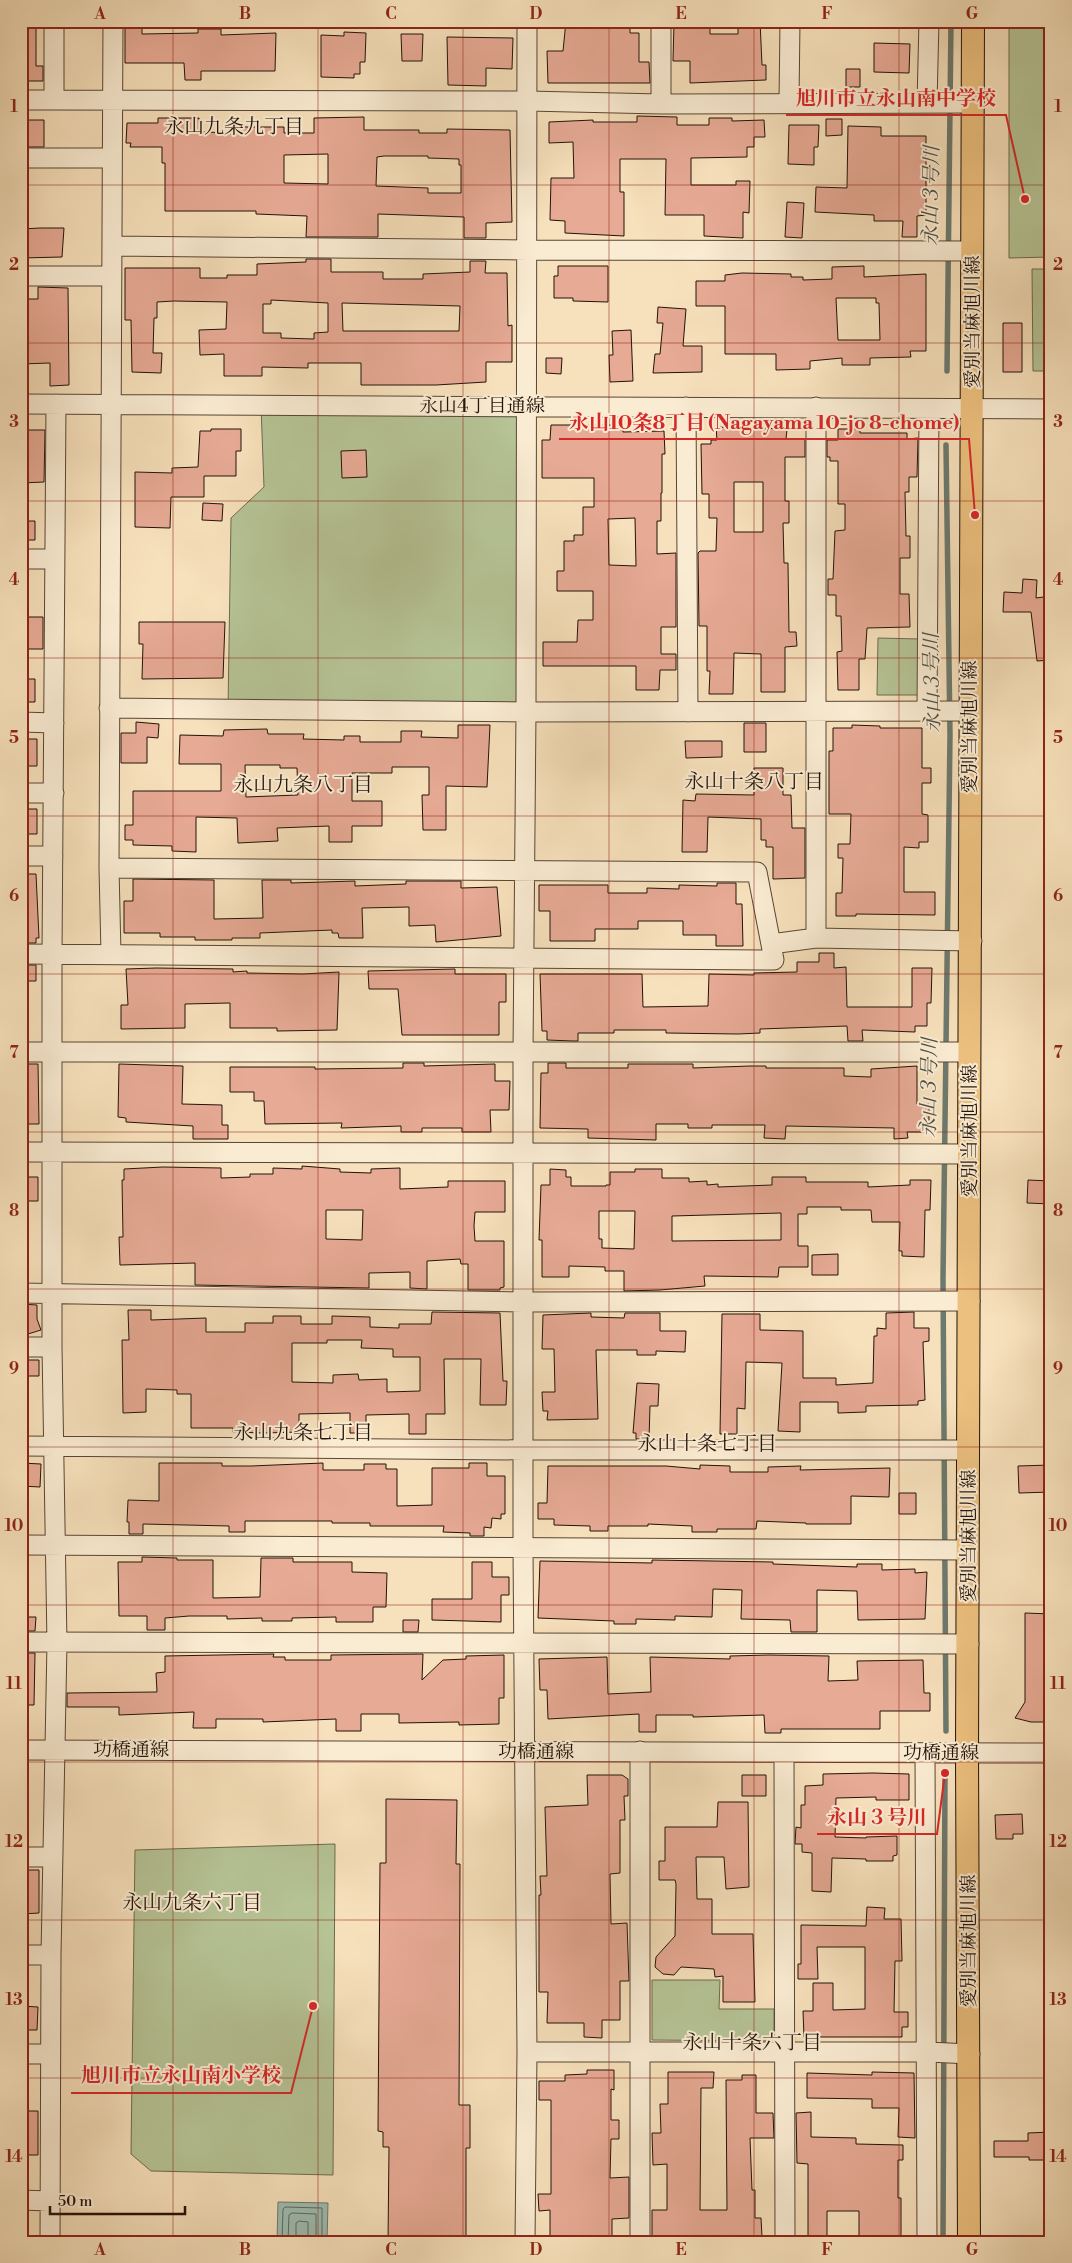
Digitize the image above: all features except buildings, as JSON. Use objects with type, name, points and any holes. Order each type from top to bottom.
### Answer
[{"type":"main road","name":"愛別当麻旭川線","points":[[969,2242],[963,2054],[967,1753],[963,1644],[953,1550],[951,1449],[963,1301],[955,1154],[956,941],[948,712],[973,410],[966,251],[950,103],[973,21]]},
{"type":"street","points":[[54,21],[54,100]]},
{"type":"street","points":[[111,954],[109,708],[113,21]]},
{"type":"street","points":[[525,2242],[527,2052],[523,1549],[523,1053],[526,712],[527,21]]},
{"type":"street","points":[[661,21],[661,104]]},
{"type":"street","points":[[789,102],[790,21]]},
{"type":"street","points":[[21,100],[527,101],[661,104],[789,102],[950,103],[929,21]]},
{"type":"street","points":[[21,158],[112,158]]},
{"type":"street","points":[[112,246],[527,250],[966,251]]},
{"type":"street","points":[[21,276],[111,276]]},
{"type":"street","name":"永山4丁目通線","points":[[21,404],[816,407],[973,410],[1051,408]]},
{"type":"street","points":[[50,2242],[52,1857],[57,1643],[52,1347],[52,955],[56,404]]},
{"type":"street","points":[[686,407],[688,712]]},
{"type":"street","points":[[816,407],[816,938]]},
{"type":"street","points":[[109,708],[526,712],[948,712],[929,409]]},
{"type":"street","points":[[21,559],[54,559]]},
{"type":"street","points":[[21,722],[54,722]]},
{"type":"street","points":[[21,793],[54,793]]},
{"type":"street","points":[[21,856],[53,856]]},
{"type":"street","points":[[21,954],[524,960],[774,960],[757,872],[109,868]]},
{"type":"street","points":[[771,944],[816,938],[956,941]]},
{"type":"street","points":[[21,1052],[954,1052]]},
{"type":"street","points":[[21,1152],[955,1154]]},
{"type":"street","points":[[21,1294],[524,1302],[963,1301]]},
{"type":"street","points":[[21,1347],[52,1347]]},
{"type":"street","points":[[21,1446],[524,1450],[951,1449]]},
{"type":"street","points":[[21,1545],[953,1550]]},
{"type":"street","points":[[21,1642],[963,1644]]},
{"type":"street","name":"功橋通線","points":[[21,1750],[1051,1753]]},
{"type":"street","points":[[640,1751],[640,2242]]},
{"type":"street","points":[[925,1752],[931,2052],[927,2242]]},
{"type":"street","points":[[784,1753],[785,2242]]},
{"type":"street","points":[[21,1857],[52,1857]]},
{"type":"street","points":[[21,1955],[51,1955]]},
{"type":"street","points":[[527,2052],[931,2052],[963,2054]]},
{"type":"street","points":[[21,2054],[50,2054]]},
{"type":"street","points":[[21,2200],[49,2200]]},
{"type":"green space","points":[[1009,21],[1051,21],[1051,257],[1009,258]]},
{"type":"green space","points":[[1032,269],[1051,269],[1051,371],[1033,371]]},
{"type":"green space","points":[[261,406],[527,406],[526,712],[228,709],[231,518],[264,487]]},
{"type":"green space","points":[[878,638],[920,639],[919,695],[877,695]]},
{"type":"green space","points":[[335,1844],[333,2175],[151,2171],[131,2154],[135,1850]]},
{"type":"green space","points":[[652,1980],[720,1980],[719,2009],[774,2009],[774,2041],[652,2040]]},
{"type":"water","points":[[278,2202],[328,2203],[327,2242],[277,2242]]},
{"type":"waterway","name":"永山３号川","points":[[947,371],[951,21]]},
{"type":"waterway","name":"永山３号川","points":[[946,445],[950,735],[943,1278],[946,1731]]},
{"type":"waterway","name":"永山３号川","points":[[943,2242],[945,1773]]},
{"type":"place","name":"旭川市立永山南中学校","points":[[1025,199]]},
{"type":"place","name":"永山10条8丁目 (Nagayama 10-jo 8-chome)","points":[[975,515]]},
{"type":"place","name":"永山３号川","points":[[945,1773]]},
{"type":"place","name":"旭川市立永山南小学校","points":[[313,2006]]},
{"type":"district","name":"永山九条九丁目","points":[[234,127]]},
{"type":"district","name":"永山十条八丁目","points":[[754,782]]},
{"type":"district","name":"永山九条八丁目","points":[[303,785]]},
{"type":"district","name":"永山九条七丁目","points":[[303,1433]]},
{"type":"district","name":"永山十条七丁目","points":[[707,1444]]},
{"type":"district","name":"永山九条六丁目","points":[[192,1903]]},
{"type":"district","name":"永山十条六丁目","points":[[752,2043]]}]
